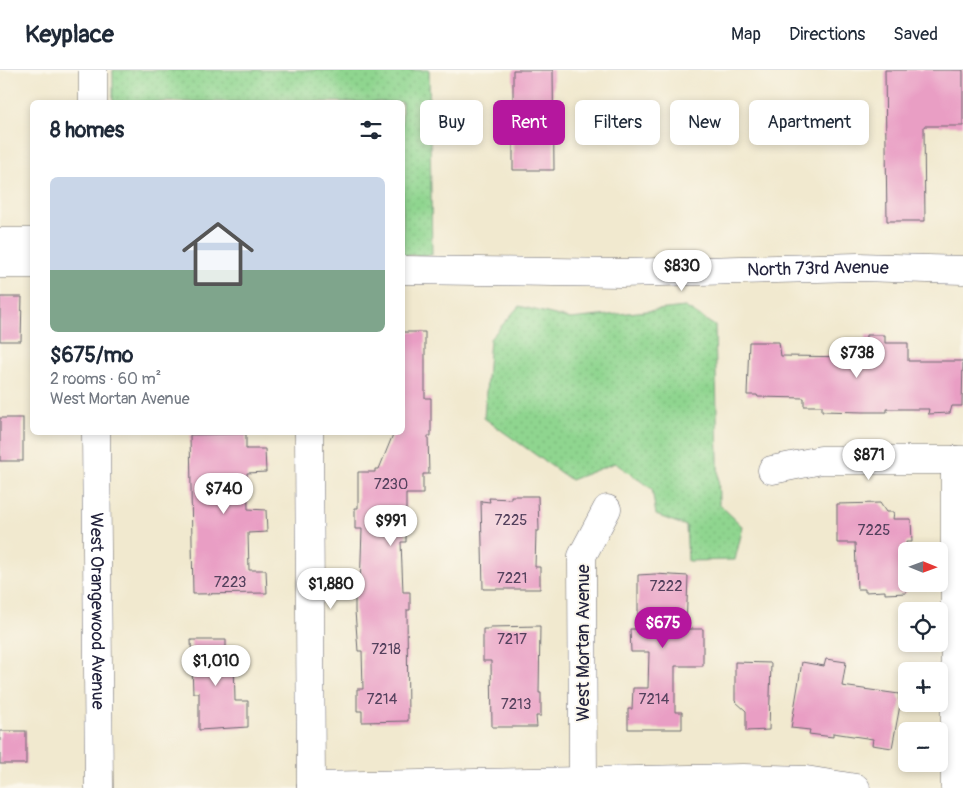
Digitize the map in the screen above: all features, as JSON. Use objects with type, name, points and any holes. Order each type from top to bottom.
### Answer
[{"type":"street","points":[[93,70],[93,100]]},
{"type":"street","points":[[0,242],[30,242]]},
{"type":"street","points":[[0,264],[30,264]]},
{"type":"street","name":"North 73rd Avenue","points":[[405,270],[622,273],[858,268],[963,270]]},
{"type":"street","name":"West Orangewood Avenue","points":[[96,435],[99,788]]},
{"type":"street","points":[[309,435],[311,787],[774,778],[806,780],[856,788]]},
{"type":"street","points":[[772,470],[821,460],[959,460],[955,788]]},
{"type":"street","name":"West Mortan Avenue","points":[[583,782],[582,556],[607,509]]},
{"type":"green space","points":[[113,70],[429,70],[429,100],[420,100],[420,145],[430,145],[432,255],[405,255],[405,100],[113,100]]},
{"type":"green space","points":[[519,306],[571,319],[685,307],[715,326],[719,504],[743,527],[735,560],[688,561],[686,526],[656,515],[652,489],[615,463],[571,480],[484,418],[490,339]]},
{"type":"building","points":[[513,70],[553,70],[553,100],[513,100]]},
{"type":"building","points":[[885,70],[963,70],[963,126],[924,126],[925,221],[887,221]]},
{"type":"building","points":[[513,145],[554,145],[554,170],[513,170]]},
{"type":"building","points":[[0,297],[22,297],[21,341],[0,341]]},
{"type":"building","points":[[405,332],[425,332],[425,398],[431,398],[431,436],[428,436],[429,474],[423,474],[423,494],[406,494],[406,542],[401,542],[403,592],[410,592],[410,610],[407,610],[408,721],[362,722],[362,711],[357,711],[357,689],[363,689],[362,651],[358,651],[355,611],[355,587],[360,588],[362,529],[355,529],[355,508],[358,508],[358,472],[375,472],[375,469],[379,469],[393,435],[405,435]]},
{"type":"building","points":[[866,335],[885,335],[885,343],[908,343],[908,361],[963,361],[962,406],[952,406],[950,413],[928,414],[929,409],[887,409],[887,412],[822,411],[822,406],[804,406],[804,398],[747,395],[749,342],[779,342],[781,356],[865,357]]},
{"type":"building","points":[[0,418],[23,418],[23,461],[0,461]]},
{"type":"building","points":[[190,435],[246,435],[246,449],[265,449],[266,472],[247,473],[248,509],[266,510],[267,532],[248,533],[249,570],[266,570],[267,593],[193,594]]},
{"type":"building","points":[[511,496],[538,496],[539,531],[536,531],[535,567],[540,567],[540,589],[483,589],[481,501],[490,502],[489,498],[511,499]]},
{"type":"building","points":[[880,503],[886,512],[894,512],[893,519],[911,519],[912,542],[898,542],[898,592],[906,593],[885,594],[885,591],[865,592],[865,589],[857,589],[855,543],[837,543],[837,504]]},
{"type":"building","points":[[638,575],[688,576],[686,629],[703,629],[703,666],[675,666],[675,712],[682,712],[682,729],[628,729],[628,709],[632,709],[633,688],[648,688],[649,652],[631,652],[630,629],[638,629]]},
{"type":"building","points":[[540,626],[539,693],[541,693],[541,716],[536,716],[537,727],[492,727],[491,661],[483,661],[483,629],[491,629],[490,627]]},
{"type":"building","points":[[191,640],[226,640],[226,658],[234,659],[235,701],[248,701],[248,727],[199,730],[199,693],[193,693]]},
{"type":"building","points":[[826,659],[846,662],[842,686],[898,694],[899,712],[892,748],[872,745],[873,739],[833,733],[833,737],[809,734],[810,730],[791,728],[802,662],[824,666]]},
{"type":"building","points":[[735,662],[771,663],[769,730],[746,731],[746,711],[735,701]]},
{"type":"building","points":[[0,731],[26,731],[26,764],[0,764]]}]
